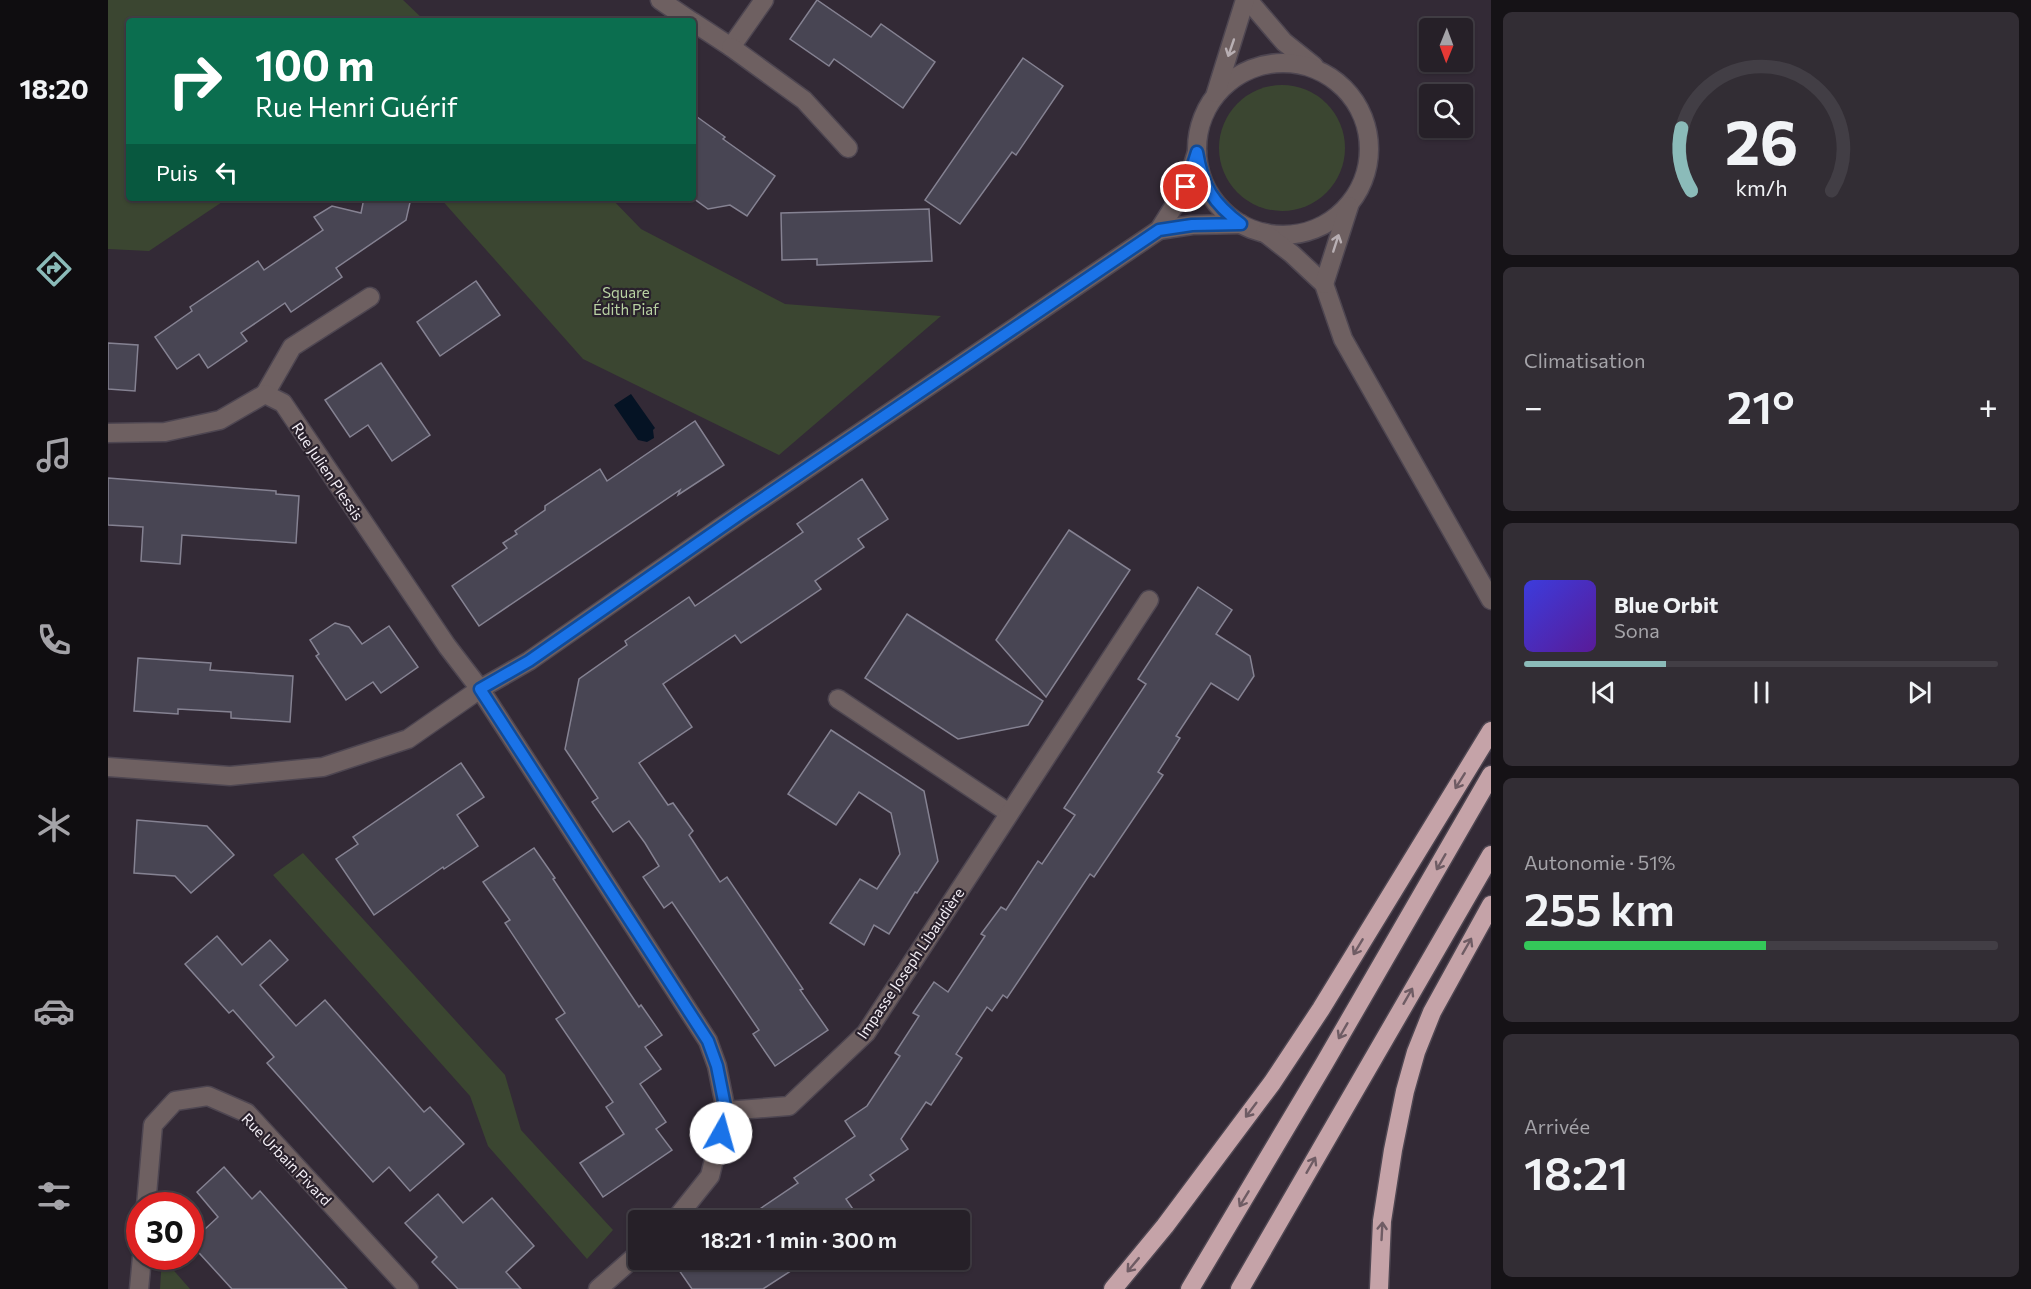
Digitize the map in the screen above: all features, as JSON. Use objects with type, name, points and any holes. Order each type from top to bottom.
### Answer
[{"type":"highway","points":[[1113,1289],[1166,1226],[1278,1073],[1321,1009],[1491,731]]},
{"type":"highway","points":[[1190,1289],[1491,775]]},
{"type":"highway","points":[[1240,1289],[1491,855]]},
{"type":"highway","points":[[1379,1289],[1382,1221],[1393,1150],[1416,1052],[1432,1012],[1491,904]]},
{"type":"street","points":[[660,0],[686,18]]},
{"type":"street","points":[[731,47],[764,0]]},
{"type":"street","points":[[1324,284],[1350,203],[1363,180],[1369,154],[1367,128],[1357,104],[1346,90],[1284,42],[1246,0],[1215,95],[1204,113],[1198,132],[1197,152],[1200,174],[1209,194],[1224,211],[1241,224],[1265,233],[1324,284],[1343,339],[1491,600]]},
{"type":"street","points":[[696,25],[804,100],[848,148]]},
{"type":"street","points":[[1215,95],[1236,77],[1262,65],[1290,62],[1317,69]]},
{"type":"street","points":[[108,766],[231,776],[323,767],[408,739],[480,689],[529,661],[740,514],[1159,230],[1186,187],[1197,152]]},
{"type":"street","points":[[1265,233],[1288,234],[1312,230],[1333,219],[1350,203]]},
{"type":"street","points":[[1159,230],[1192,225],[1241,224]]},
{"type":"street","points":[[108,433],[165,432],[220,420],[265,394],[292,347],[370,297]]},
{"type":"street","name":"Rue Julien Plessis","points":[[265,394],[283,404],[447,646],[480,689],[708,1041],[717,1066],[726,1111]]},
{"type":"street","name":"Impasse Joseph Libaudière","points":[[726,1111],[789,1106],[866,1033],[1149,600]]},
{"type":"street","points":[[838,699],[1009,813]]},
{"type":"street","name":"Rue Urbain Pivard","points":[[147,1192],[153,1125],[175,1101],[208,1096],[247,1113],[409,1289]]},
{"type":"street","points":[[684,1210],[710,1176],[726,1111]]},
{"type":"street","points":[[598,1289],[628,1262]]},
{"type":"street","points":[[139,1289],[141,1270]]},
{"type":"green space","points":[[108,0],[403,0],[422,18],[126,18],[126,201],[224,201],[149,251],[108,249]]},
{"type":"green space","points":[[1282,85],[1306,89],[1327,103],[1341,124],[1345,148],[1341,172],[1327,193],[1306,207],[1282,211],[1258,207],[1237,193],[1223,172],[1219,148],[1223,124],[1237,103],[1258,89]]},
{"type":"green space","name":"Square Édith Piaf","points":[[443,201],[614,201],[641,229],[785,304],[941,316],[779,455],[583,359]]},
{"type":"green space","points":[[303,853],[505,1075],[521,1130],[613,1230],[587,1259],[488,1146],[470,1096],[273,875]]},
{"type":"green space","points":[[161,1270],[173,1270],[190,1289],[160,1289]]},
{"type":"water","points":[[631,394],[655,428],[654,438],[647,442],[638,440],[614,405]]},
{"type":"building","points":[[817,0],[871,37],[881,24],[935,62],[903,108],[834,59],[829,66],[790,39]]},
{"type":"building","points":[[1023,58],[1063,86],[1016,155],[1012,152],[960,224],[925,200]]},
{"type":"building","points":[[696,116],[725,137],[723,139],[775,176],[747,216],[730,205],[708,209],[696,200]]},
{"type":"building","points":[[363,201],[410,201],[406,220],[336,268],[342,277],[291,312],[285,303],[241,333],[247,341],[208,368],[199,354],[177,369],[155,337],[192,311],[190,307],[258,261],[264,270],[323,230],[314,217],[332,206],[361,213]]},
{"type":"building","points":[[929,209],[932,261],[817,265],[817,259],[782,260],[781,213]]},
{"type":"building","points":[[476,281],[500,315],[440,356],[417,322]]},
{"type":"building","points":[[108,343],[138,345],[135,391],[108,389]]},
{"type":"building","points":[[381,363],[430,435],[392,461],[368,425],[350,437],[325,400]]},
{"type":"building","points":[[695,421],[724,465],[678,495],[680,490],[479,626],[452,586],[507,548],[503,543],[517,534],[515,531],[545,510],[545,506],[600,469],[607,481]]},
{"type":"building","points":[[108,478],[276,491],[276,494],[299,496],[296,543],[182,535],[180,564],[141,561],[143,527],[108,525]]},
{"type":"building","points":[[862,479],[888,519],[858,539],[864,547],[815,581],[821,589],[741,643],[735,635],[663,684],[692,727],[639,763],[668,805],[673,803],[693,831],[689,835],[720,882],[727,877],[828,1030],[775,1066],[753,1034],[759,1030],[672,902],[664,908],[643,877],[659,866],[645,843],[629,821],[613,832],[592,802],[598,798],[565,749],[579,679],[627,645],[625,641],[689,597],[695,606],[803,532],[797,524]]},
{"type":"building","points":[[1069,530],[1130,570],[1046,697],[996,640]]},
{"type":"building","points":[[1198,587],[1232,610],[1216,634],[1250,656],[1254,676],[1238,700],[1211,683],[1176,736],[1180,738],[1158,772],[1163,775],[1094,877],[1090,874],[1007,998],[1003,995],[992,1011],[987,1007],[956,1054],[962,1058],[931,1105],[926,1102],[901,1139],[908,1149],[870,1175],[874,1180],[846,1199],[854,1210],[758,1210],[798,1183],[794,1178],[855,1136],[845,1121],[867,1106],[900,1056],[895,1053],[919,1016],[913,1013],[934,982],[948,992],[985,936],[981,934],[1001,907],[1006,910],[1038,861],[1042,864],[1075,815],[1064,808],[1146,684],[1138,679]]},
{"type":"building","points":[[907,614],[1043,701],[1028,725],[958,739],[865,678]]},
{"type":"building","points":[[335,623],[349,627],[362,644],[389,626],[418,667],[381,693],[373,682],[346,700],[316,656],[319,654],[310,640]]},
{"type":"building","points":[[138,658],[211,663],[210,670],[293,676],[290,722],[231,718],[231,712],[178,709],[178,714],[134,711]]},
{"type":"building","points":[[831,730],[924,791],[938,861],[917,893],[915,892],[889,934],[874,925],[864,945],[830,923],[860,879],[877,889],[900,854],[891,813],[859,792],[836,825],[788,794]]},
{"type":"building","points":[[461,763],[484,797],[457,815],[478,846],[444,869],[443,867],[374,915],[336,859],[358,844],[353,837]]},
{"type":"building","points":[[137,820],[207,826],[234,855],[191,893],[175,876],[134,873]]},
{"type":"building","points":[[534,848],[639,1007],[641,1005],[662,1035],[645,1047],[661,1069],[640,1084],[666,1122],[656,1129],[672,1150],[603,1197],[580,1163],[624,1134],[606,1107],[613,1102],[556,1019],[565,1013],[505,923],[510,920],[483,882]]},
{"type":"building","points":[[217,936],[242,965],[270,940],[288,960],[260,985],[296,1026],[325,1000],[424,1112],[430,1107],[464,1144],[410,1191],[389,1167],[373,1182],[267,1063],[274,1057],[233,1010],[229,1013],[185,964]]},
{"type":"building","points":[[224,1167],[252,1199],[260,1191],[347,1289],[232,1289],[204,1258],[204,1230],[218,1217],[204,1200],[204,1192],[197,1192]]},
{"type":"building","points":[[438,1194],[463,1223],[492,1198],[534,1246],[506,1272],[521,1289],[458,1289],[432,1262],[437,1257],[405,1223]]},
{"type":"building","points":[[679,1270],[792,1270],[763,1289],[692,1289]]},
{"type":"route","points":[[721,1133],[726,1111],[717,1066],[708,1041],[480,689],[529,661],[740,514],[1159,230],[1192,225],[1241,224],[1224,211],[1209,194],[1200,174],[1197,152],[1186,187]]}]
